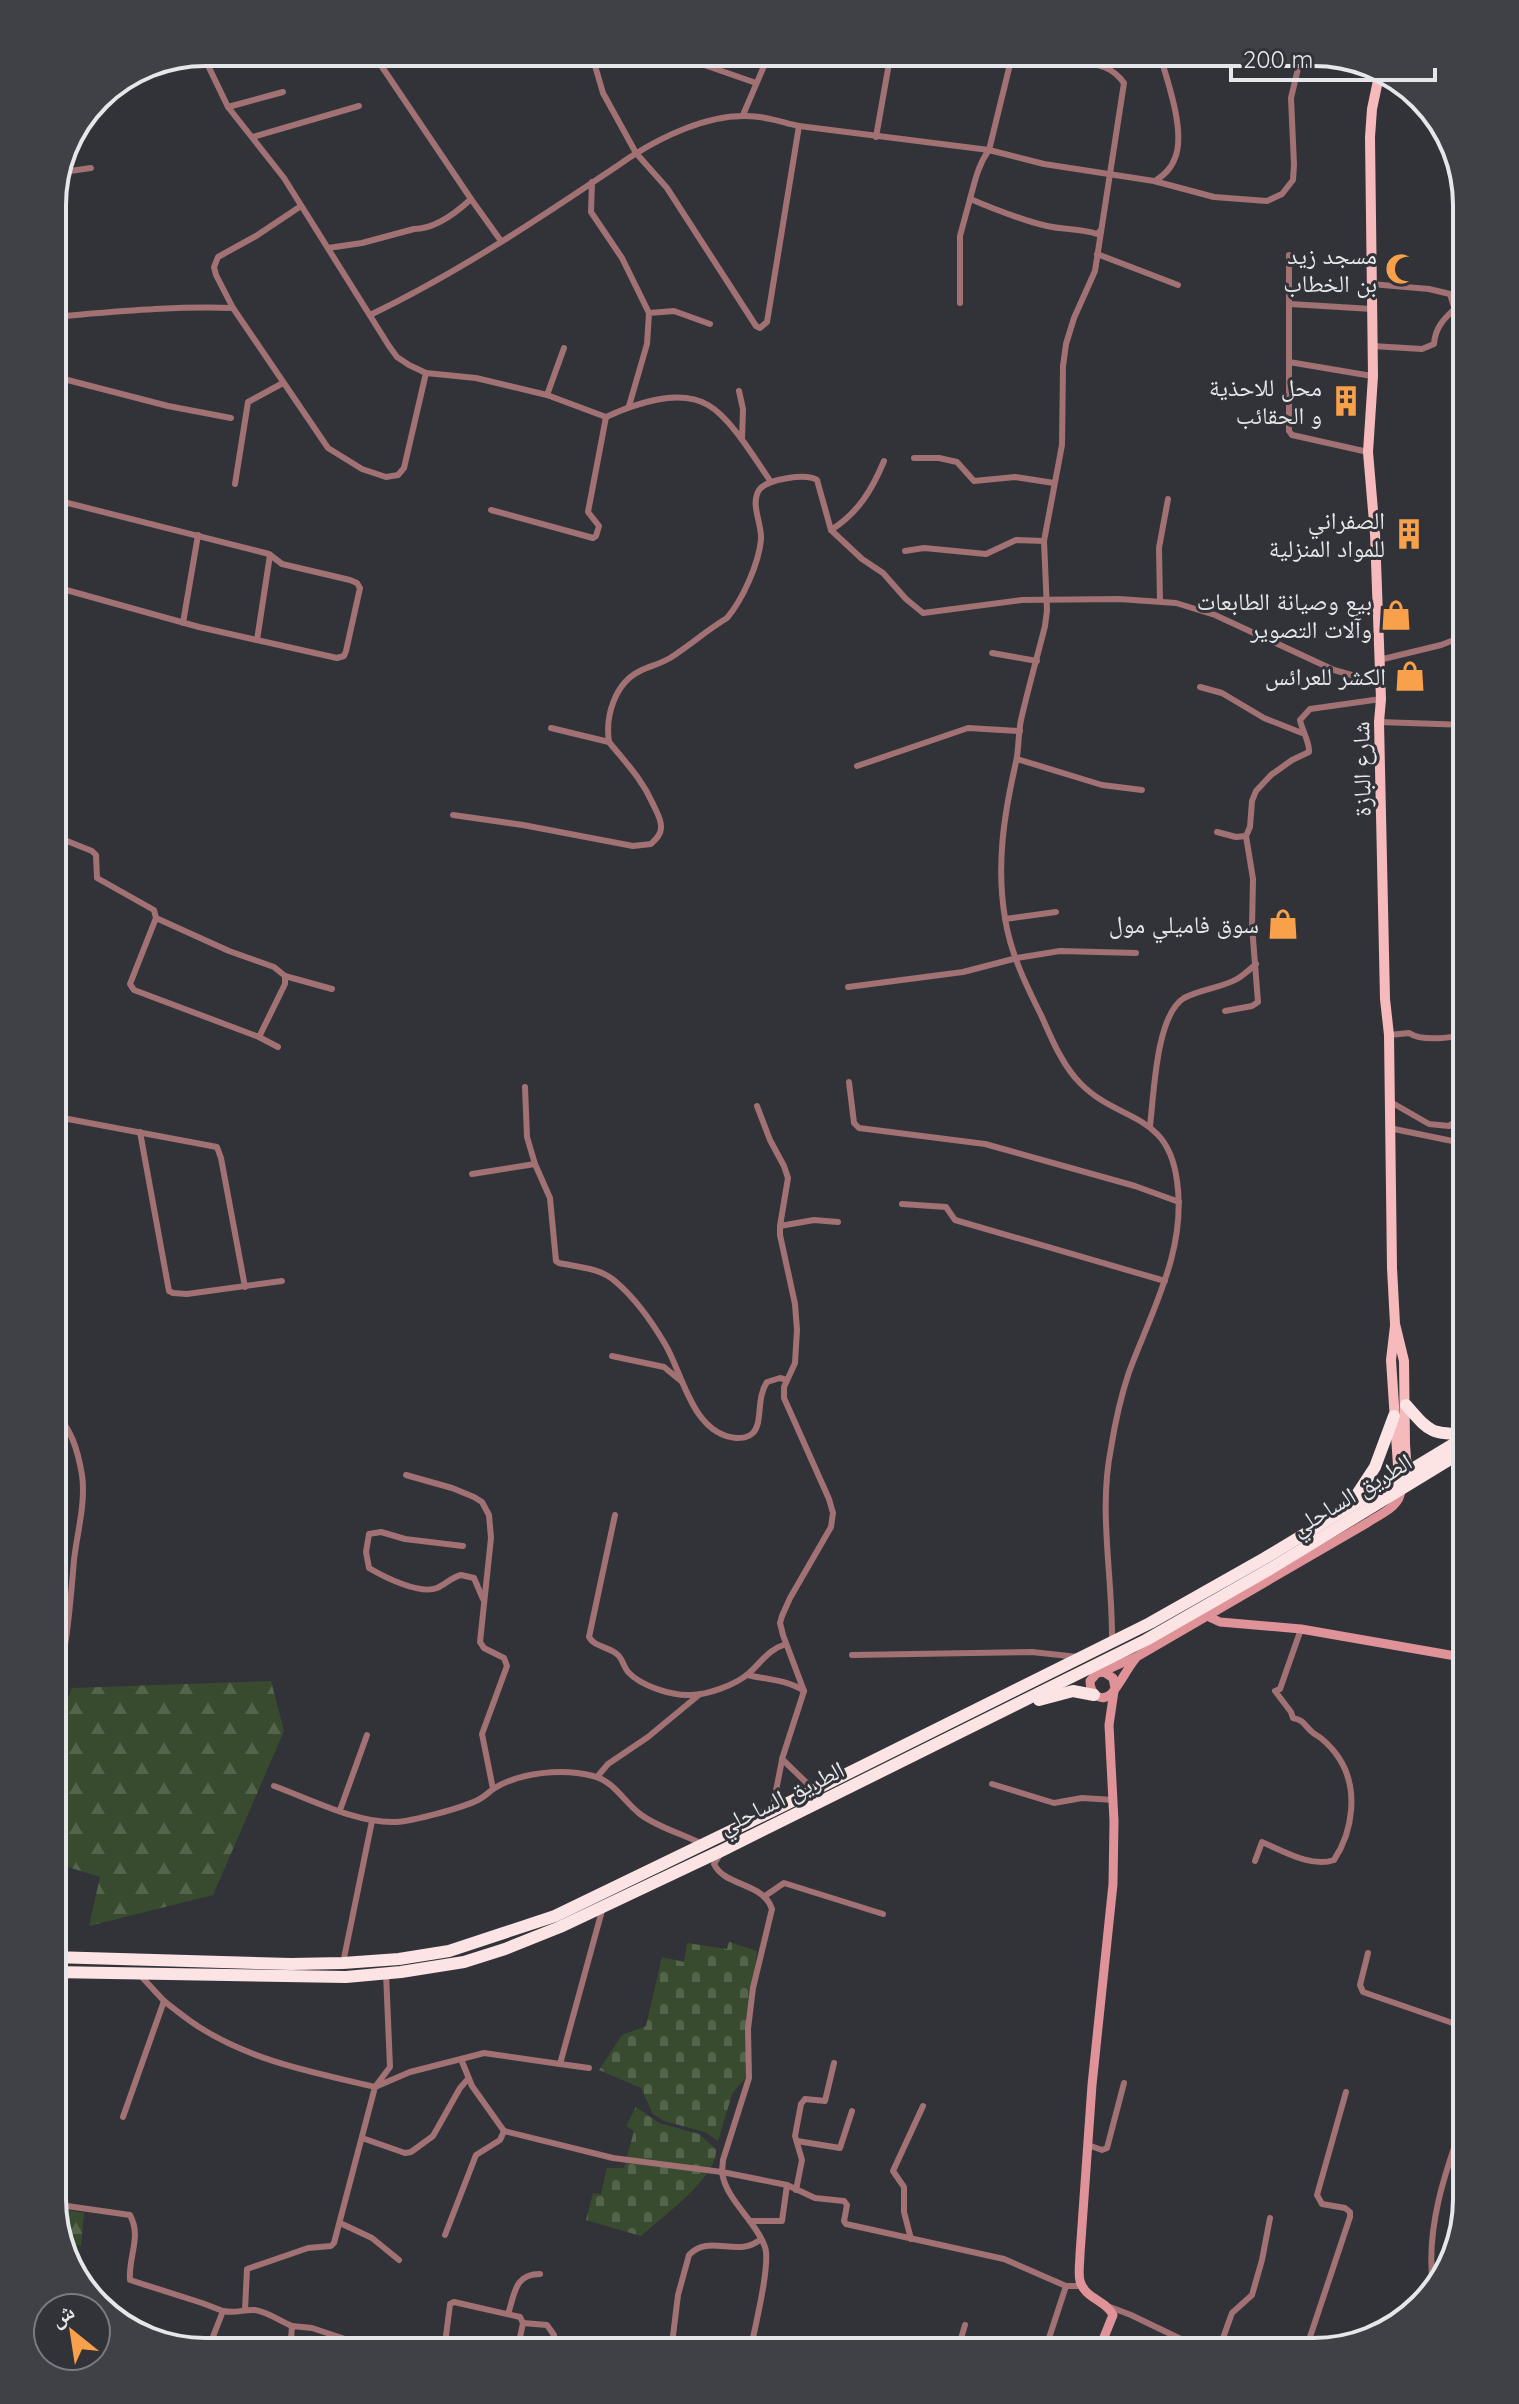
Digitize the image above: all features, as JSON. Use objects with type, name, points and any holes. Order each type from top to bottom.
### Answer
[{"type":"highway","points":[[1406,1405],[1431,1431],[1453,1433]]},
{"type":"highway","points":[[1351,1505],[1375,1467],[1394,1416]]},
{"type":"highway","name":"الطريق الساحلي","points":[[66,1973],[346,1977],[464,1962],[560,1927],[1104,1662],[1178,1622],[1405,1480],[1453,1445]]},
{"type":"highway","name":"الطريق الساحلي","points":[[66,1957],[271,1964],[399,1959],[449,1951],[555,1916],[1081,1658],[1265,1558],[1351,1505],[1453,1456]]},
{"type":"highway","points":[[1009,1708],[1068,1692],[1095,1695]]},
{"type":"main road","name":"شارع البازة","points":[[1378,81],[1370,137],[1373,376],[1368,452],[1375,534],[1381,699],[1385,999],[1389,1035],[1395,1324],[1391,1360],[1394,1416],[1405,1480]]},
{"type":"main road","name":"شارع البازة","points":[[1395,1324],[1404,1361],[1405,1480]]},
{"type":"street","points":[[208,66],[228,107],[273,162],[397,357],[426,373],[476,378],[547,395],[606,417],[644,401],[666,398],[700,401],[714,408],[742,439],[771,482]]},
{"type":"street","points":[[381,66],[501,241]]},
{"type":"street","points":[[595,66],[603,93],[636,153],[667,188],[760,328],[767,322],[799,126]]},
{"type":"street","points":[[707,66],[756,83]]},
{"type":"street","points":[[743,115],[764,66]]},
{"type":"street","points":[[876,137],[889,66]]},
{"type":"street","points":[[960,303],[960,236],[977,169],[989,150],[1010,66]]},
{"type":"street","points":[[1102,66],[1108,67],[1124,83],[1095,271],[1066,344],[1061,388],[1062,445],[1044,541],[1045,626],[1020,731],[1001,850],[1005,919],[1023,977],[1058,1051],[1078,1082],[1150,1126],[1169,1150],[1177,1179],[1176,1242],[1158,1304],[1128,1376],[1110,1450],[1105,1525],[1112,1642]]},
{"type":"street","points":[[1154,181],[1167,173],[1174,162],[1179,139],[1162,66]]},
{"type":"street","points":[[370,315],[447,276],[655,141],[697,125],[743,115],[876,137],[989,150],[1044,164],[1154,181],[1227,198],[1267,201],[1282,194],[1293,180],[1291,98],[1299,66]]},
{"type":"street","points":[[228,107],[283,92]]},
{"type":"street","points":[[253,137],[359,106]]},
{"type":"street","points":[[71,171],[91,168]]},
{"type":"street","points":[[592,182],[591,212],[622,258],[649,313],[647,344],[629,406]]},
{"type":"street","points":[[328,248],[423,229],[441,221],[471,199]]},
{"type":"street","points":[[970,199],[1026,221],[1052,227],[1097,234],[1101,228]]},
{"type":"street","points":[[301,206],[218,257],[214,267],[233,308],[328,448],[362,469],[393,477],[402,472],[426,373]]},
{"type":"street","points":[[1097,254],[1178,285]]},
{"type":"street","points":[[1289,255],[1289,431],[1292,435],[1368,452]]},
{"type":"street","points":[[1371,284],[1429,289],[1450,294],[1453,301]]},
{"type":"street","points":[[1290,304],[1372,309]]},
{"type":"street","points":[[66,316],[164,307],[233,308]]},
{"type":"street","points":[[649,313],[674,311],[710,324]]},
{"type":"street","points":[[1372,346],[1428,347],[1434,344],[1434,334],[1453,311]]},
{"type":"street","points":[[547,395],[564,348]]},
{"type":"street","points":[[1289,362],[1373,376]]},
{"type":"street","points":[[66,380],[168,406],[231,418]]},
{"type":"street","points":[[235,484],[248,402],[283,383]]},
{"type":"street","points":[[739,391],[743,409],[742,439]]},
{"type":"street","points":[[491,510],[593,538],[596,536],[599,526],[588,512],[606,417]]},
{"type":"street","points":[[914,458],[957,462],[974,481],[1015,477],[1054,483]]},
{"type":"street","points":[[831,530],[845,522],[868,497],[884,461]]},
{"type":"street","points":[[609,742],[609,714],[627,679],[671,657],[734,610],[759,553],[761,534],[756,508],[757,495],[762,487],[771,482],[808,476],[817,480],[831,530],[862,559],[883,573],[923,613],[1022,600],[1096,599],[1176,603],[1215,615],[1334,670],[1380,683]]},
{"type":"street","points":[[1160,601],[1159,548],[1168,499]]},
{"type":"street","points":[[66,502],[270,555],[282,564],[350,580],[360,588],[346,651],[341,658],[183,623],[66,590]]},
{"type":"street","points":[[183,623],[198,535]]},
{"type":"street","points":[[905,551],[924,548],[986,554],[1016,540],[1044,541]]},
{"type":"street","points":[[257,640],[270,555]]},
{"type":"street","points":[[1379,660],[1453,640]]},
{"type":"street","points":[[992,653],[1037,661]]},
{"type":"street","points":[[1200,687],[1222,693],[1264,718],[1302,733]]},
{"type":"street","points":[[1225,1011],[1258,1002],[1252,926],[1253,879],[1246,836],[1256,791],[1276,771],[1309,752],[1300,720],[1310,709],[1381,699]]},
{"type":"street","points":[[1379,722],[1453,725]]},
{"type":"street","points":[[453,815],[633,846],[651,844],[662,827],[645,785],[633,767],[609,742],[551,728]]},
{"type":"street","points":[[857,766],[968,728],[1020,731]]},
{"type":"street","points":[[1017,759],[1102,785],[1142,790]]},
{"type":"street","points":[[1217,832],[1246,836]]},
{"type":"street","points":[[66,841],[96,855],[97,878],[154,910],[156,918],[130,984],[134,990],[278,1047]]},
{"type":"street","points":[[1005,919],[1056,912]]},
{"type":"street","points":[[156,918],[229,951],[274,967],[285,976],[332,989]]},
{"type":"street","points":[[848,987],[963,972],[1060,951],[1136,953]]},
{"type":"street","points":[[1150,1126],[1159,1056],[1173,1006],[1196,993],[1236,980],[1256,964]]},
{"type":"street","points":[[259,1037],[285,984],[285,976]]},
{"type":"street","points":[[1389,1035],[1409,1033],[1427,1038],[1453,1034]]},
{"type":"street","points":[[849,1082],[854,1123],[859,1128],[985,1144],[1135,1186],[1179,1202]]},
{"type":"street","points":[[525,1087],[527,1137],[550,1198],[556,1261],[598,1271],[623,1288],[666,1345],[698,1413],[729,1436],[739,1438],[756,1431],[761,1390],[767,1382],[780,1378],[787,1380]]},
{"type":"street","points":[[1389,1101],[1429,1124],[1449,1126],[1453,1123]]},
{"type":"street","points":[[757,1106],[788,1178],[780,1226],[797,1330],[795,1363],[784,1387],[784,1398],[833,1513],[831,1527],[790,1598],[780,1623],[804,1691],[782,1759],[772,1811]]},
{"type":"street","points":[[66,1119],[217,1147],[245,1287]]},
{"type":"street","points":[[1389,1128],[1453,1141]]},
{"type":"street","points":[[140,1132],[169,1291],[187,1294],[282,1281]]},
{"type":"street","points":[[472,1174],[535,1164]]},
{"type":"street","points":[[902,1204],[946,1207],[955,1220],[1165,1281]]},
{"type":"street","points":[[780,1226],[814,1220],[838,1222]]},
{"type":"street","points":[[612,1356],[664,1367],[683,1383]]},
{"type":"street","points":[[66,1424],[75,1444],[82,1478],[82,1503],[66,1642]]},
{"type":"street","points":[[406,1475],[452,1488],[482,1502],[491,1526],[480,1642],[484,1648],[504,1658],[507,1666],[482,1734],[493,1789]]},
{"type":"street","points":[[1109,1725],[1090,1689],[1094,1675],[1138,1656],[1392,1506],[1400,1499],[1405,1480]]},
{"type":"street","points":[[615,1515],[593,1612],[590,1640],[611,1649],[629,1673],[646,1684],[676,1693],[700,1694]]},
{"type":"street","points":[[463,1546],[405,1539],[381,1532],[369,1534],[366,1552],[369,1568],[382,1576],[421,1589],[434,1590],[461,1575],[474,1578],[484,1603]]},
{"type":"street","points":[[1229,1604],[1235,1622]]},
{"type":"street","points":[[1207,1616],[1220,1622],[1301,1629],[1453,1656]]},
{"type":"street","points":[[1255,1861],[1262,1842],[1310,1861],[1325,1863],[1334,1860],[1352,1816],[1347,1776],[1339,1758],[1303,1721],[1293,1718],[1275,1691],[1280,1689],[1301,1629]]},
{"type":"street","points":[[597,1777],[608,1764],[648,1737],[700,1694],[747,1675],[766,1653],[786,1644]]},
{"type":"street","points":[[852,1655],[1032,1652],[1081,1658]]},
{"type":"street","points":[[1095,1695],[1104,1697],[1114,1690],[1138,1656]]},
{"type":"street","points":[[1102,1672],[1113,1678],[1114,1690],[1109,1725],[1114,1800],[1113,1884],[1088,2145],[1079,2277],[1089,2296],[1179,2338]]},
{"type":"street","points":[[747,1675],[804,1691]]},
{"type":"street","points":[[340,1810],[367,1735]]},
{"type":"street","points":[[782,1759],[814,1790]]},
{"type":"street","points":[[274,1786],[372,1821],[399,1822],[467,1805],[493,1789],[536,1773],[572,1772],[597,1777],[615,1788],[637,1812],[653,1823],[703,1845]]},
{"type":"street","points":[[992,1784],[1054,1803],[1082,1798],[1114,1800]]},
{"type":"street","points":[[343,1963],[372,1821]]},
{"type":"street","points":[[723,1850],[714,1864],[718,1873],[765,1896],[772,1909],[753,1988],[748,2029],[749,2078],[722,2172],[727,2190],[750,2221],[767,2252],[753,2338]]},
{"type":"street","points":[[765,1896],[784,1883],[883,1914]]},
{"type":"street","points":[[560,2064],[603,1907]]},
{"type":"street","points":[[1368,1953],[1360,1985],[1363,1992],[1453,2023]]},
{"type":"street","points":[[245,2310],[247,2269],[308,2248],[331,2246],[335,2241],[375,2087],[390,2067],[386,1973]]},
{"type":"street","points":[[139,1974],[164,2001],[205,2031],[264,2058],[375,2087],[410,2072],[484,2053],[589,2068]]},
{"type":"street","points":[[123,2117],[164,2001]]},
{"type":"street","points":[[461,2059],[468,2079],[504,2131],[613,2158],[722,2172],[787,2185],[815,2198],[846,2203],[846,2224],[1004,2259],[1066,2286],[1082,2286]]},
{"type":"street","points":[[796,2190],[802,2160],[795,2136],[801,2104],[805,2099],[825,2101],[834,2063]]},
{"type":"street","points":[[362,2138],[405,2153],[411,2152],[437,2131],[468,2079]]},
{"type":"street","points":[[1088,2145],[1102,2150],[1107,2148],[1124,2083]]},
{"type":"street","points":[[1310,2338],[1350,2217],[1350,2212],[1345,2208],[1322,2204],[1317,2195],[1346,2092]]},
{"type":"street","points":[[911,2239],[904,2212],[904,2187],[893,2171],[923,2106]]},
{"type":"street","points":[[797,2141],[840,2148],[852,2111]]},
{"type":"street","points":[[445,2235],[476,2155],[500,2140],[504,2131]]},
{"type":"street","points":[[1434,2270],[1436,2209],[1453,2151]]},
{"type":"street","points":[[750,2221],[782,2221],[787,2185]]},
{"type":"street","points":[[66,2206],[130,2215],[136,2245],[130,2280],[223,2311],[264,2312],[292,2326],[312,2328],[342,2338]]},
{"type":"street","points":[[1223,2338],[1232,2313],[1252,2295],[1270,2218]]},
{"type":"street","points":[[340,2223],[372,2238],[399,2260]]},
{"type":"street","points":[[673,2338],[678,2295],[689,2255],[701,2247],[717,2245],[746,2248],[761,2239]]},
{"type":"street","points":[[508,2314],[520,2279],[528,2274],[540,2274]]},
{"type":"street","points":[[1049,2338],[1066,2286]]},
{"type":"street","points":[[446,2338],[451,2302],[520,2317],[523,2323],[520,2338]]},
{"type":"street","points":[[1104,2338],[1113,2318],[1109,2307]]},
{"type":"street","points":[[212,2338],[223,2311]]},
{"type":"street","points":[[523,2323],[547,2325],[554,2338]]},
{"type":"street","points":[[961,2338],[965,2325]]},
{"type":"street","points":[[291,2338],[292,2326]]},
{"type":"green space","points":[[271,1681],[284,1731],[213,1895],[89,1926],[100,1877],[66,1866],[66,1703],[72,1688]]},
{"type":"green space","points":[[729,1942],[757,1951],[748,2025],[746,2077],[732,2094],[718,2141],[705,2132],[664,2121],[653,2114],[641,2088],[599,2070],[622,2035],[646,2026],[662,1957],[684,1962],[687,1943],[727,1949]]},
{"type":"green space","points":[[636,2107],[659,2123],[699,2134],[716,2149],[714,2160],[699,2184],[641,2236],[586,2220],[593,2193],[601,2194],[607,2168],[624,2168],[634,2131],[626,2126]]},
{"type":"green space","points":[[67,2210],[84,2213],[81,2246],[74,2244]]},
{"type":"place","name":"مسجد زيد بن الخطاب","points":[[1401,269]]},
{"type":"place","name":"محل للاحذية و الحقائب","points":[[1346,401]]},
{"type":"place","name":"الصفراني للمواد المنزلية","points":[[1409,534]]},
{"type":"place","name":"بيع وصيانة الطابعات وآلات التصوير","points":[[1396,615]]},
{"type":"place","name":"الكشر للعرائس","points":[[1410,676]]},
{"type":"place","name":"سوق فاميلي مول","points":[[1283,924]]}]
